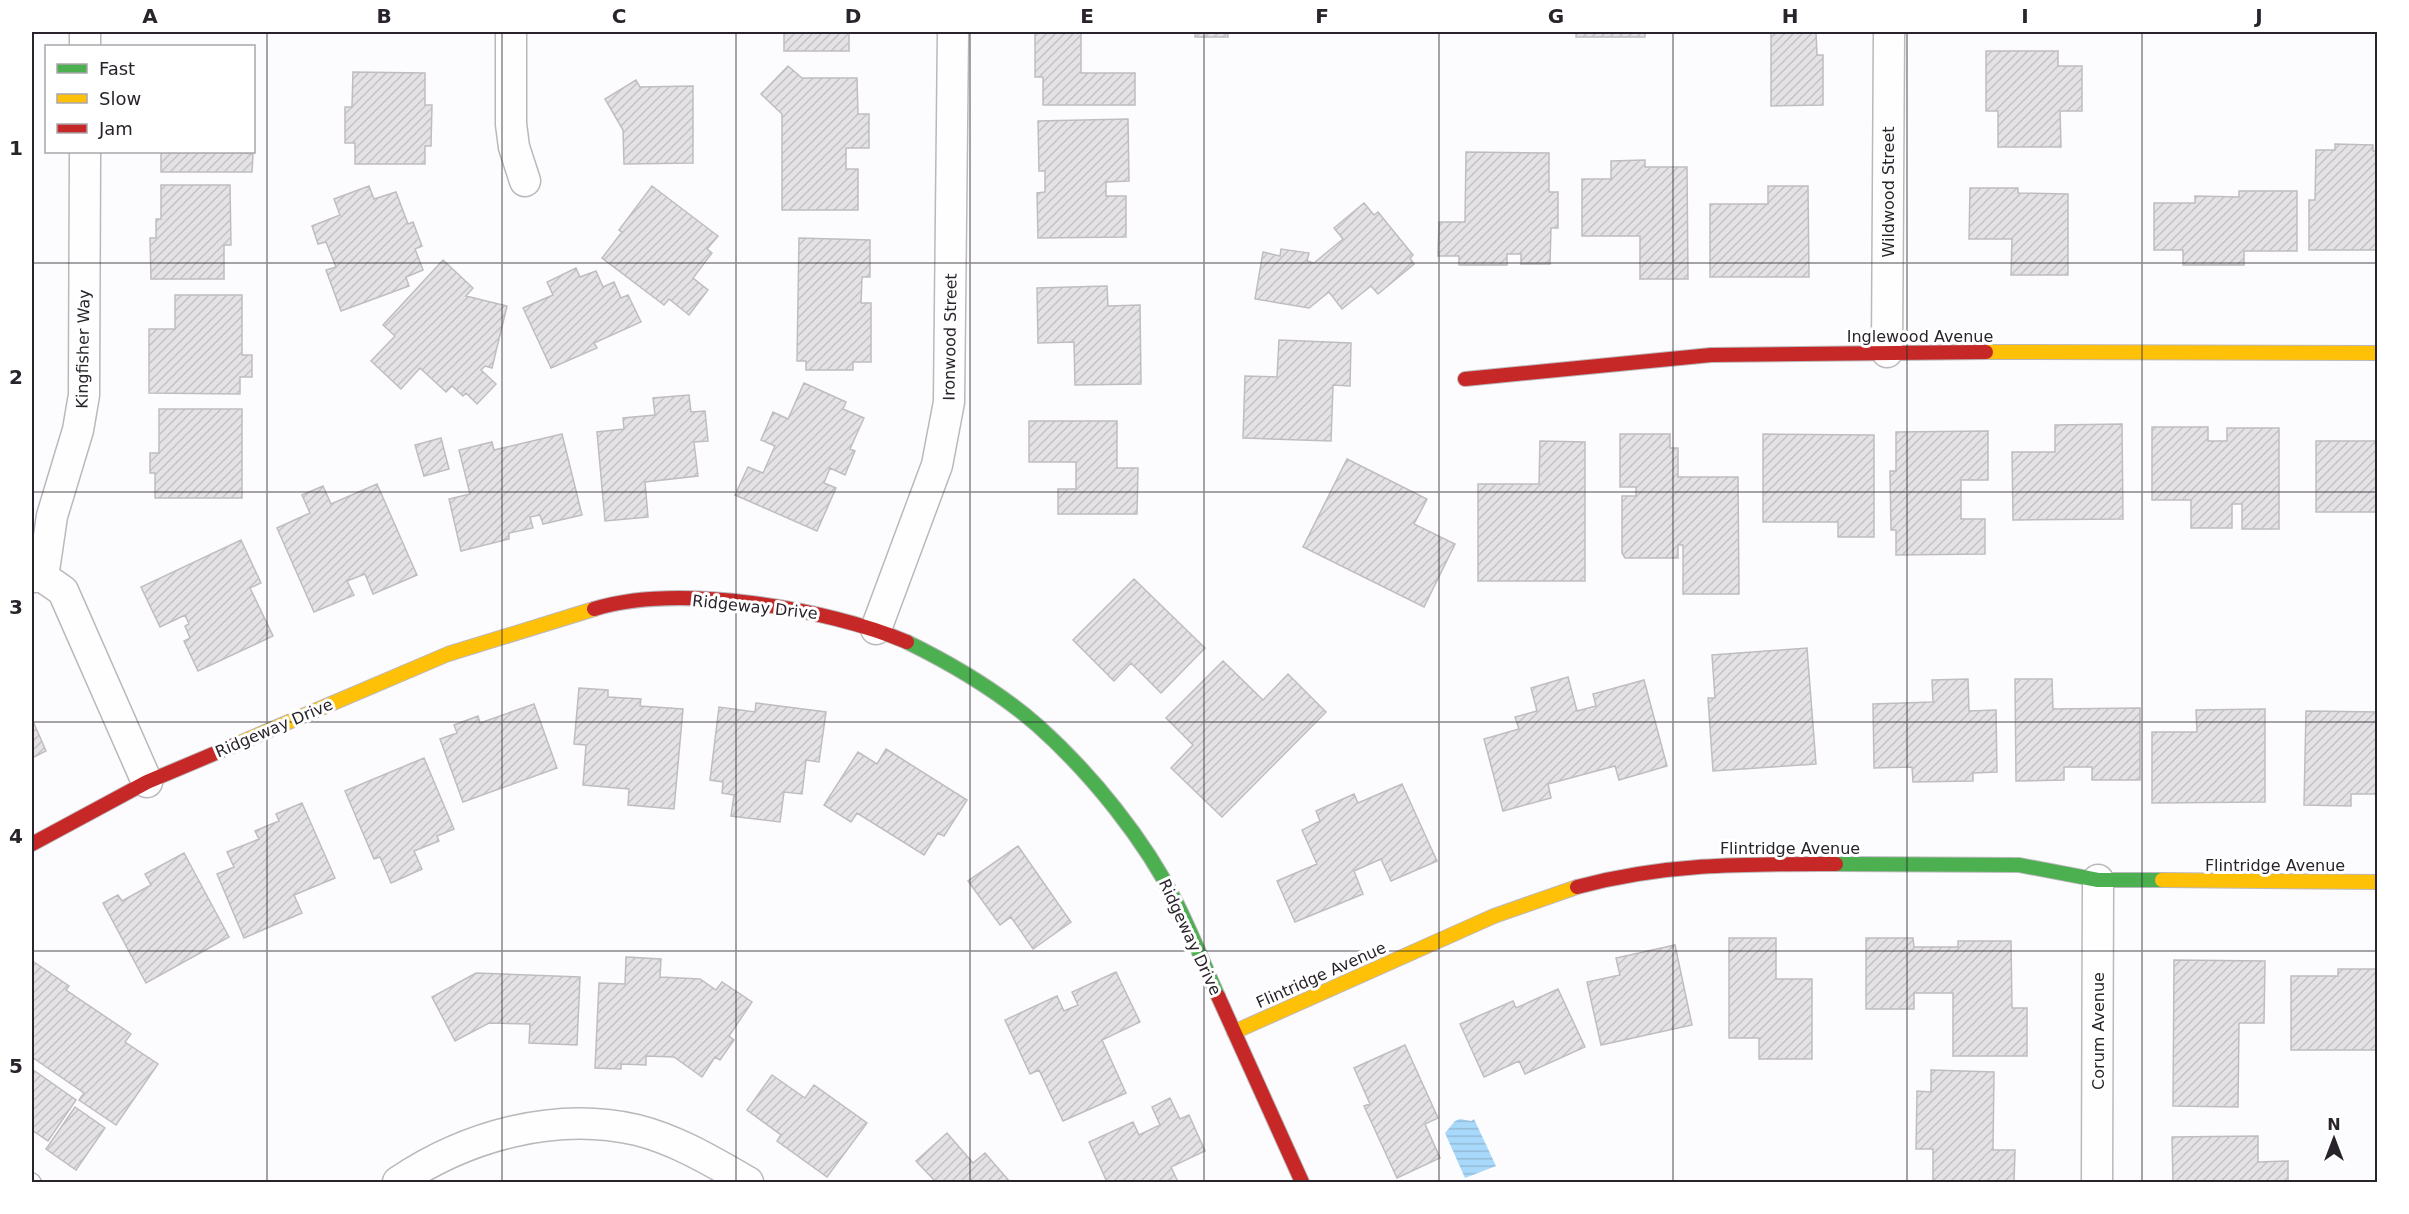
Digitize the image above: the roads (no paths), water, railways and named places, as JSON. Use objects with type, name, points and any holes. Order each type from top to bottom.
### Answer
[{"type":"street","points":[[511,32],[511,124],[514,147],[525,181]]},
{"type":"street","name":"Ironwood Street","points":[[876,629],[937,465],[950,402],[953,32]]},
{"type":"street","name":"Wildwood Street","points":[[1887,352],[1889,32]]},
{"type":"street","name":"Kingfisher Way","points":[[37,577],[82,414],[85,153]]},
{"type":"street","name":"Inglewood Avenue","points":[[1465,378],[1675,357],[1887,352],[2378,353]]},
{"type":"street","points":[[37,577],[63,591],[147,782]]},
{"type":"street","name":"Ridgeway Drive","points":[[32,844],[147,782],[448,654],[610,604],[664,599],[720,600],[821,614],[876,629],[935,656],[998,695],[1037,725],[1069,757],[1138,840],[1162,876],[1302,1182]]},
{"type":"street","name":"Flintridge Avenue","points":[[1234,1032],[1525,904],[1568,889],[1641,874],[1723,864],[2019,865],[2098,880],[2378,882]]},
{"type":"street","name":"Corum Avenue","points":[[2097,1182],[2098,880]]},
{"type":"street","points":[[398,1182],[424,1164],[476,1142],[527,1128],[581,1124],[637,1130],[686,1148],[748,1182]]},
{"type":"water","points":[[1460,1119],[1471,1121],[1474,1119],[1496,1166],[1465,1178],[1445,1133],[1455,1121]]}]
